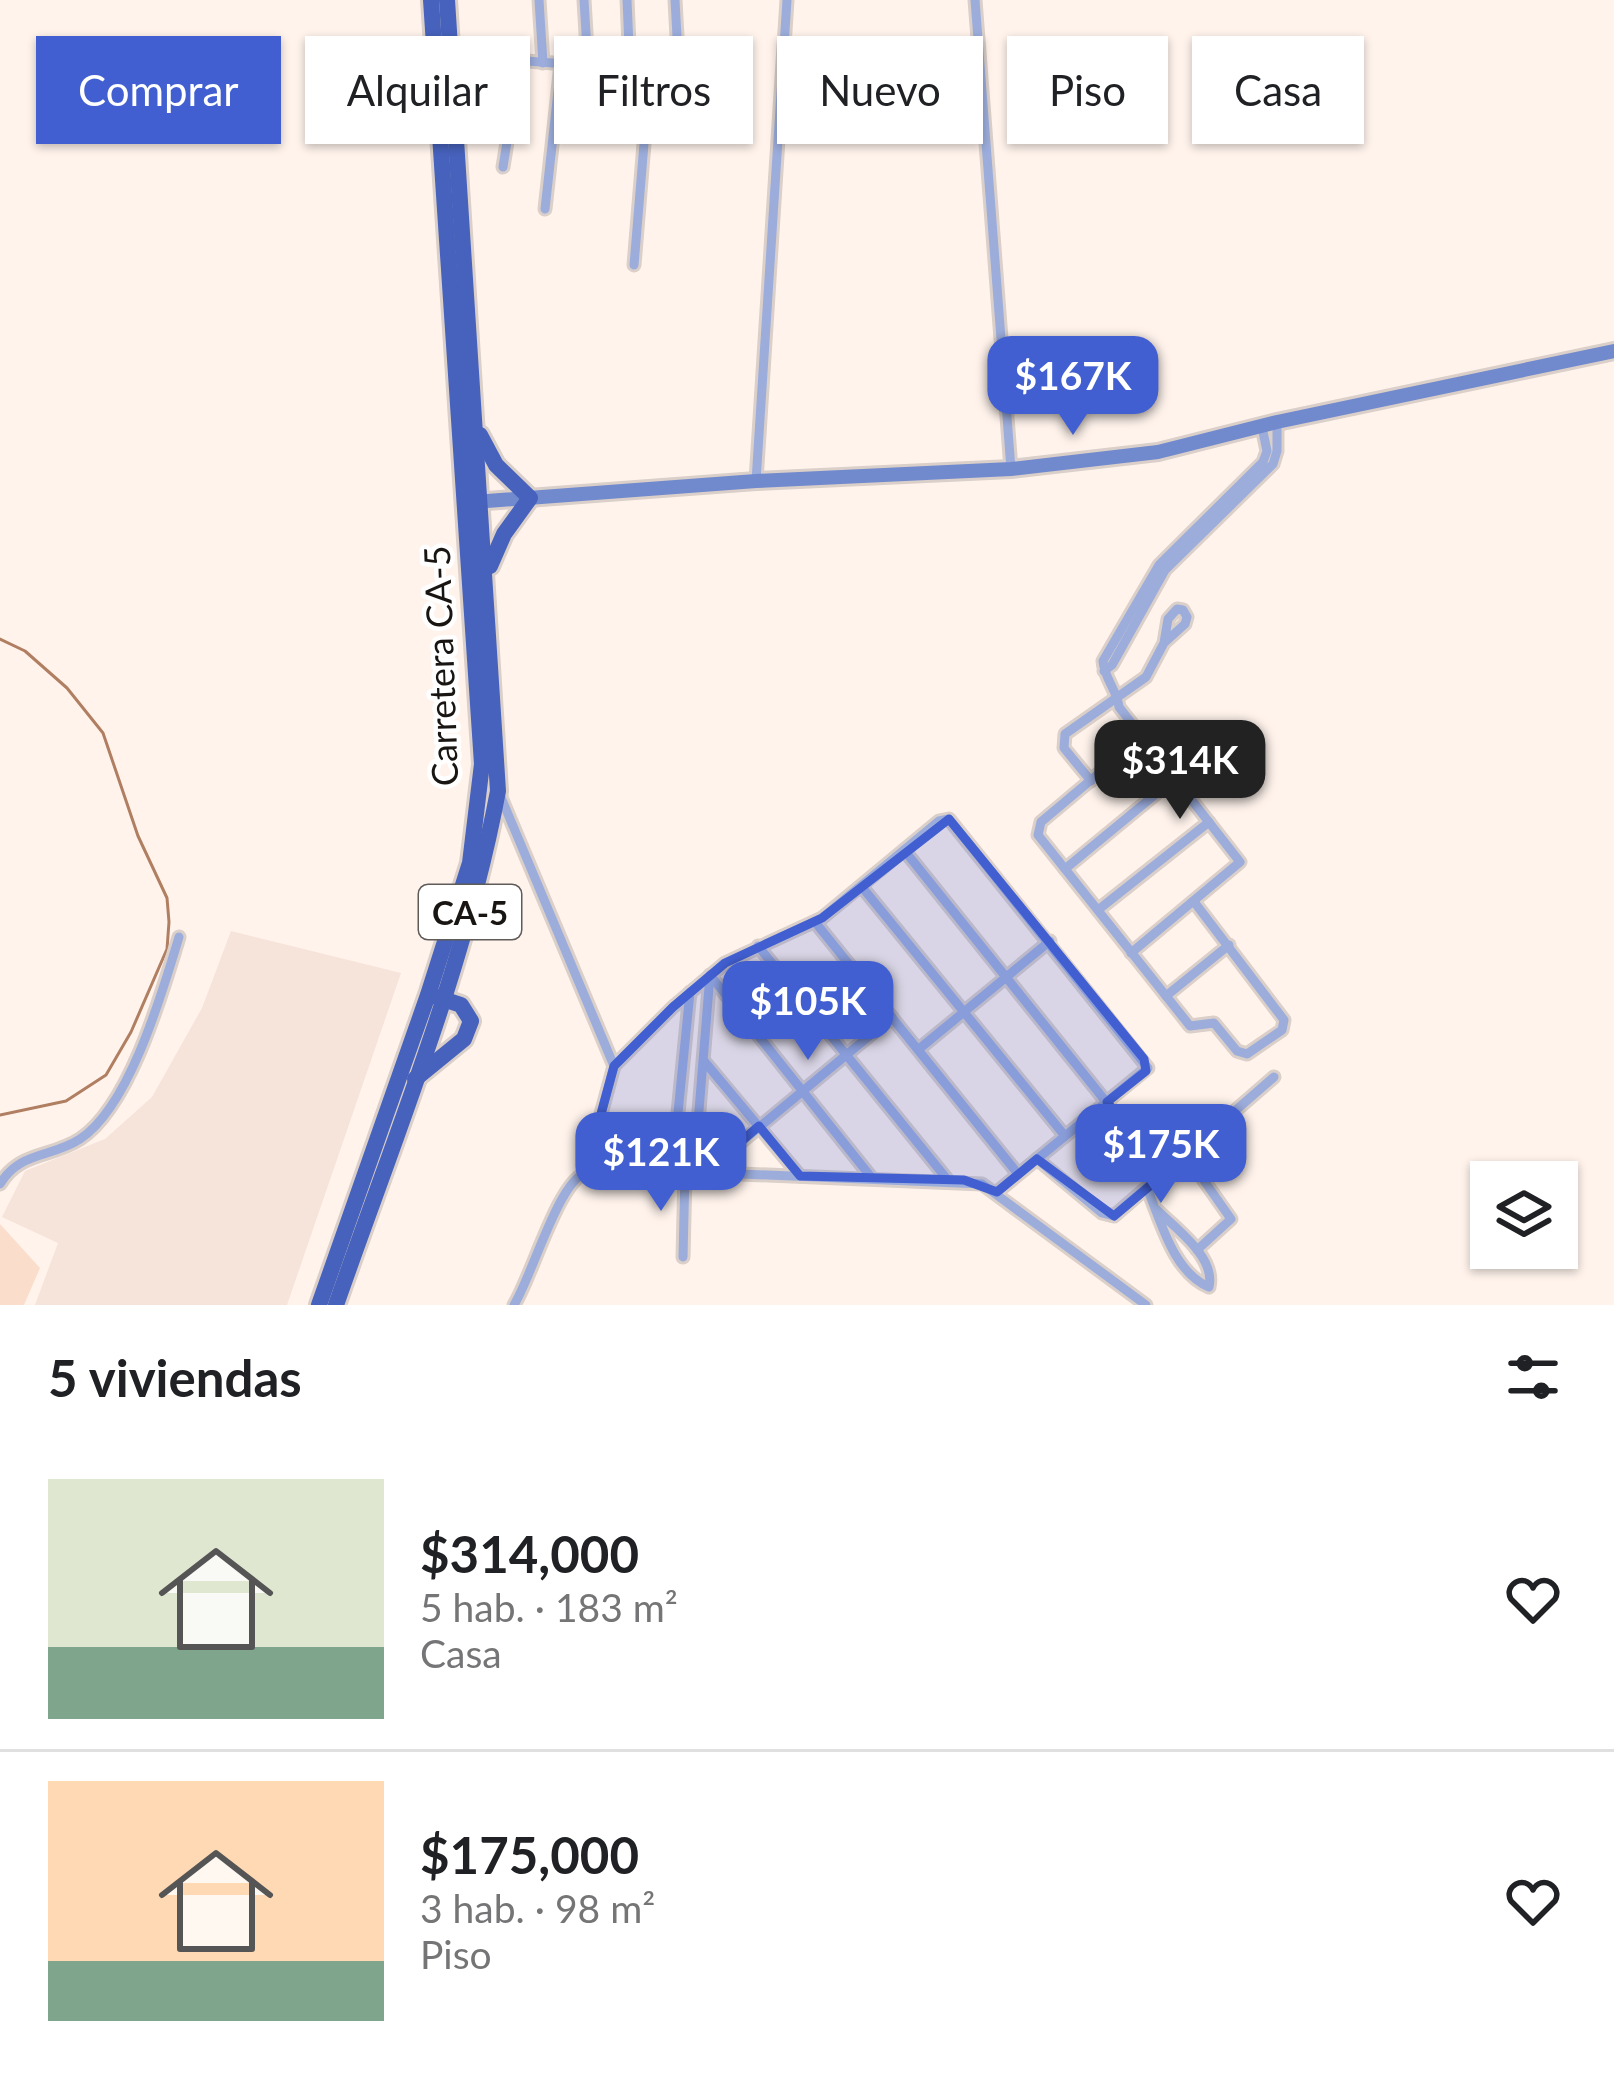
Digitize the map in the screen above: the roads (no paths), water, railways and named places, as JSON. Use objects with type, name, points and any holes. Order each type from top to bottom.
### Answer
[{"type":"highway","name":"Carretera CA-5","points":[[336,1305],[415,1080],[470,863],[482,764],[474,502],[431,0]]},
{"type":"highway","name":"Carretera CA-5","points":[[447,0],[449,36]]},
{"type":"highway","name":"Carretera CA-5","points":[[319,1305],[484,865],[498,790],[487,578],[474,502],[476,428],[456,144]]},
{"type":"highway","points":[[476,428],[496,466],[530,498],[504,534],[487,578]]},
{"type":"highway","points":[[415,1080],[464,1039],[469,1029],[461,1005],[436,996]]},
{"type":"main road","points":[[474,502],[756,481],[1011,469],[1158,452],[1614,351]]},
{"type":"street","points":[[539,0],[543,63]]},
{"type":"street","points":[[584,0],[586,36]]},
{"type":"street","points":[[627,0],[629,36]]},
{"type":"street","points":[[675,0],[677,36]]},
{"type":"street","points":[[756,481],[787,0]]},
{"type":"street","points":[[974,0],[1011,469]]},
{"type":"street","points":[[530,62],[554,64]]},
{"type":"street","points":[[545,208],[554,127]]},
{"type":"street","points":[[503,166],[507,144]]},
{"type":"street","points":[[634,265],[644,144]]},
{"type":"street","points":[[1132,953],[1240,862],[1119,707],[1118,694],[1104,671],[1112,665],[1165,570],[1273,464],[1269,424]]},
{"type":"street","points":[[1091,782],[1064,748],[1063,738],[1146,677],[1164,643]]},
{"type":"street","points":[[1142,737],[1038,826],[1038,836],[1190,1026],[1214,1023],[1243,1054],[1252,1052],[1282,1030],[1284,1020],[1195,903]]},
{"type":"street","points":[[1065,869],[1174,779]]},
{"type":"street","points":[[498,790],[614,1066]]},
{"type":"street","points":[[585,1173],[614,1066],[690,992],[758,946],[815,922],[939,821],[949,819],[1147,1064],[1143,1074],[997,1192]]},
{"type":"street","points":[[1098,910],[1209,822]]},
{"type":"street","points":[[904,850],[1164,1174]]},
{"type":"street","points":[[862,887],[1065,1136]]},
{"type":"street","points":[[815,922],[1018,1174]]},
{"type":"street","points":[[0,1184],[15,1164],[73,1143],[102,1117],[149,1028],[179,937]]},
{"type":"street","points":[[919,1049],[1050,941]]},
{"type":"street","points":[[1166,996],[1229,945]]},
{"type":"street","points":[[758,946],[947,1180]]},
{"type":"street","points":[[682,1257],[694,1173],[710,975]]},
{"type":"street","points":[[710,975],[872,1178]]},
{"type":"street","points":[[672,1173],[690,992]]},
{"type":"street","points":[[694,1173],[892,1017]]},
{"type":"street","points":[[704,1061],[800,1176]]},
{"type":"street","points":[[1036,1159],[1106,1215],[1118,1214],[1274,1077]]},
{"type":"street","points":[[1186,1155],[1231,1219],[1197,1250]]},
{"type":"street","points":[[514,1305],[564,1193],[577,1175],[585,1173],[982,1184],[1146,1305]]},
{"type":"street","points":[[1147,1188],[1162,1231],[1178,1257],[1206,1288],[1211,1285],[1197,1250],[1156,1209]]},
{"type":"waterway","points":[[0,639],[25,651],[67,688],[103,733],[138,836],[167,898],[169,922],[167,949],[131,1032],[106,1075],[66,1101],[0,1115]]}]
